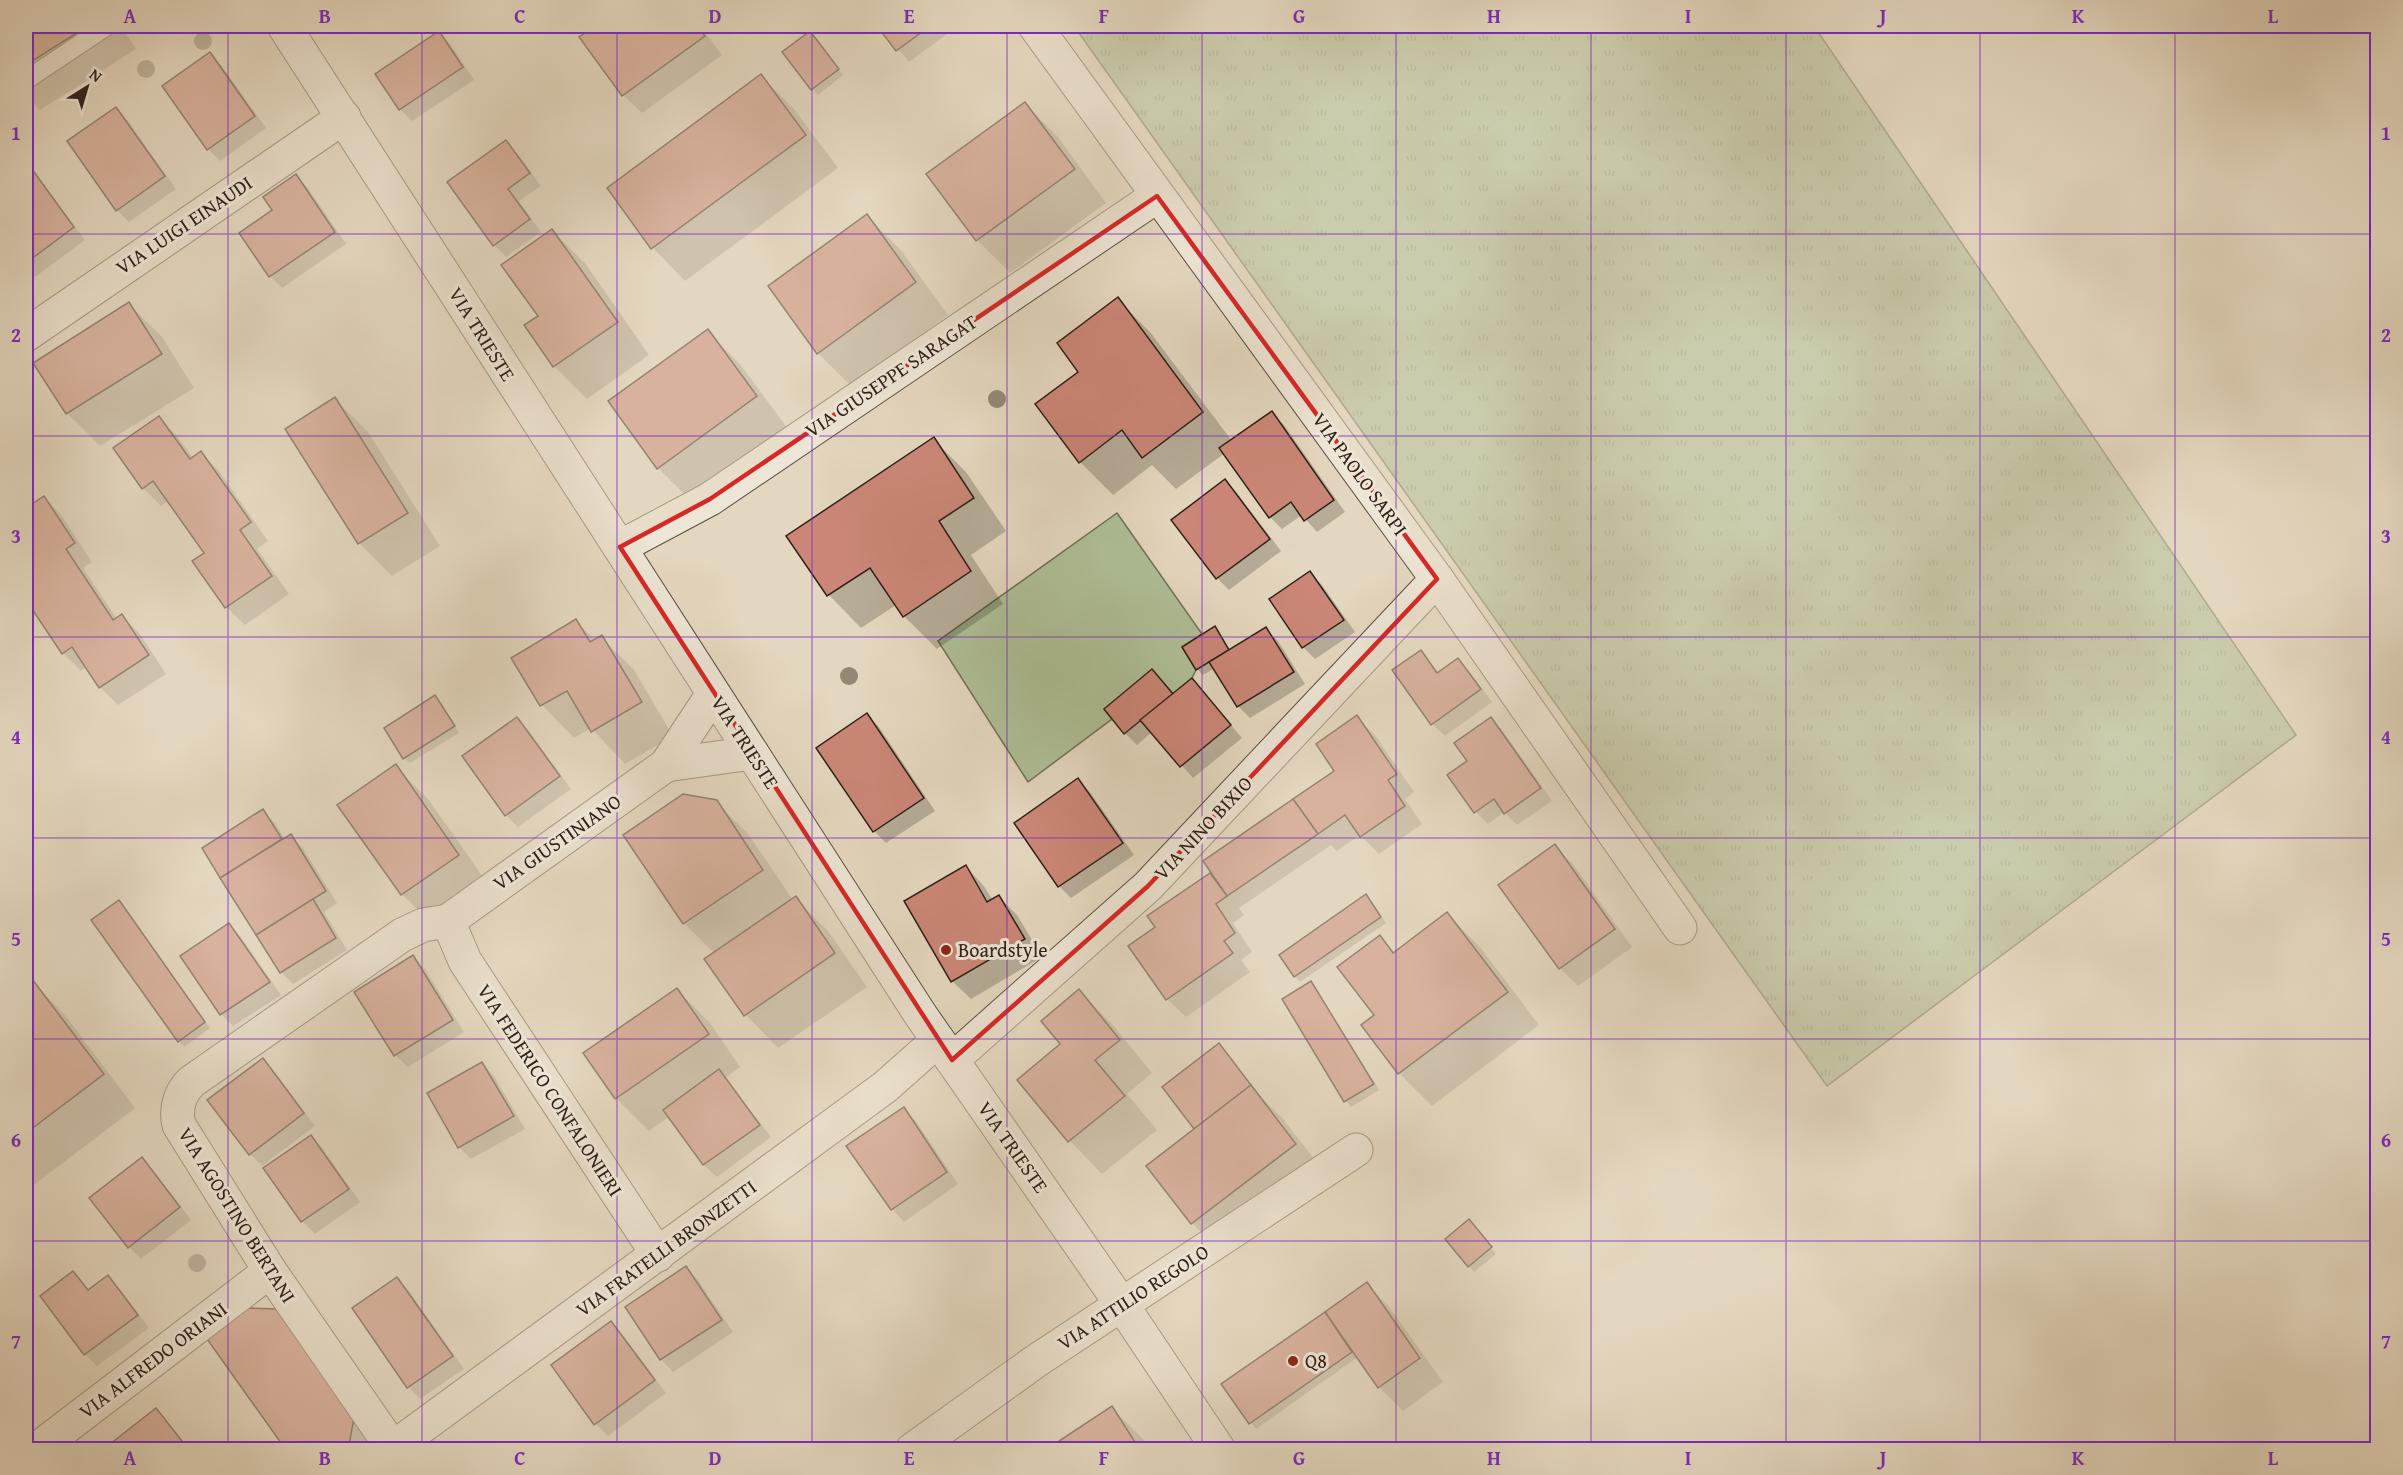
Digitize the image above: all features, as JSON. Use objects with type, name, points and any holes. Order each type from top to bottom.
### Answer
[{"type":"street","name":"VIA TRIESTE","points":[[284,26],[713,694],[945,1050],[1219,1449]]},
{"type":"street","name":"VIA PAOLO SARPI","points":[[1035,26],[1437,579],[1680,928]]},
{"type":"street","name":"VIA LUIGI EINAUDI","points":[[26,335],[344,117]]},
{"type":"street","name":"VIA GIUSEPPE SARAGAT","points":[[620,547],[710,499],[1157,196]]},
{"type":"street","name":"VIA NINO BIXIO","points":[[945,1050],[1148,886],[1437,579]]},
{"type":"street","name":"VIA GIUSTINIANO","points":[[448,921],[666,765],[713,694]]},
{"type":"street","name":"VIA GIUSTINIANO","points":[[666,765],[752,753]]},
{"type":"street","name":"VIA FEDERICO CONFALONIERI","points":[[448,921],[465,961],[658,1255]]},
{"type":"street","name":"VIA AGOSTINO BERTANI","points":[[392,1449],[270,1271],[179,1125],[178,1103],[184,1088],[402,935],[423,925],[448,921]]},
{"type":"street","name":"VIA FRATELLI BRONZETTI","points":[[392,1449],[885,1088],[945,1050]]},
{"type":"street","name":"VIA ATTILIO REGOLO","points":[[912,1449],[1036,1361],[1356,1150]]},
{"type":"street","name":"VIA ALFREDO ORIANI","points":[[36,1449],[270,1271]]},
{"type":"lane","points":[[26,80],[107,26]]},
{"type":"highlighted area","points":[[1157,196],[1437,579],[1148,886],[952,1060],[620,547],[710,499]]},
{"type":"green space","points":[[1074,26],[1814,26],[2296,735],[1827,1086]]},
{"type":"green space","points":[[1117,513],[1202,634],[1182,647],[1196,670],[1192,678],[1173,694],[1152,670],[1104,709],[1112,719],[1028,782],[938,641]]},
{"type":"building","points":[[26,26],[88,26],[26,65]]},
{"type":"building","points":[[595,26],[697,26],[705,36],[622,96],[579,37]]},
{"type":"building","points":[[877,26],[930,26],[896,51]]},
{"type":"building","points":[[439,31],[463,67],[399,110],[375,74]]},
{"type":"building","points":[[810,31],[839,69],[811,90],[782,52]]},
{"type":"building","points":[[210,52],[255,116],[207,150],[162,86]]},
{"type":"building","points":[[761,74],[806,135],[651,249],[607,188]]},
{"type":"building","points":[[1025,102],[1075,169],[976,241],[926,174]]},
{"type":"building","points":[[116,107],[165,176],[116,211],[67,141]]},
{"type":"building","points":[[506,140],[530,173],[508,189],[530,219],[493,246],[447,182]]},
{"type":"building","points":[[26,161],[74,227],[26,263]]},
{"type":"building","points":[[296,174],[335,232],[269,277],[239,233],[272,210],[263,197]]},
{"type":"building","points":[[867,214],[916,282],[817,354],[768,286]]},
{"type":"building","points":[[552,229],[618,322],[553,367],[524,325],[538,316],[501,265]]},
{"type":"building","points":[[1118,297],[1203,412],[1142,458],[1122,430],[1079,463],[1035,404],[1078,372],[1057,343]]},
{"type":"building","points":[[129,302],[162,354],[66,414],[33,363]]},
{"type":"building","points":[[708,329],[757,396],[657,469],[608,401]]},
{"type":"building","points":[[335,397],[408,513],[358,544],[285,429]]},
{"type":"building","points":[[1272,411],[1334,500],[1304,521],[1291,502],[1269,518],[1219,448]]},
{"type":"building","points":[[159,416],[190,459],[201,451],[251,522],[240,530],[272,576],[225,608],[192,561],[204,553],[153,481],[142,489],[113,448]]},
{"type":"building","points":[[934,437],[974,498],[939,521],[971,571],[903,617],[870,568],[827,596],[786,536]]},
{"type":"building","points":[[1225,479],[1270,539],[1216,579],[1171,520]]},
{"type":"building","points":[[44,496],[75,543],[66,549],[113,620],[122,614],[149,655],[99,688],[72,647],[62,654],[26,600],[26,508]]},
{"type":"building","points":[[1310,571],[1344,620],[1302,648],[1269,599]]},
{"type":"building","points":[[576,619],[590,642],[602,635],[642,702],[591,732],[567,691],[540,706],[511,658]]},
{"type":"building","points":[[1215,626],[1229,650],[1196,670],[1182,647]]},
{"type":"building","points":[[1266,627],[1294,672],[1237,707],[1209,662]]},
{"type":"building","points":[[1421,650],[1437,673],[1458,658],[1481,689],[1431,725],[1392,670]]},
{"type":"building","points":[[1152,669],[1173,694],[1124,734],[1104,709]]},
{"type":"building","points":[[1192,678],[1231,725],[1180,767],[1140,720]]},
{"type":"building","points":[[435,695],[455,726],[403,759],[384,728]]},
{"type":"building","points":[[867,713],[924,798],[873,832],[816,748]]},
{"type":"building","points":[[1357,715],[1397,774],[1388,780],[1405,806],[1360,837],[1345,815],[1318,834],[1293,799],[1334,771],[1316,744]]},
{"type":"building","points":[[517,717],[560,776],[505,816],[462,756]]},
{"type":"building","points":[[1491,717],[1541,788],[1504,814],[1494,799],[1474,813],[1447,775],[1467,761],[1454,743]]},
{"type":"building","points":[[396,764],[459,855],[401,895],[337,805]]},
{"type":"building","points":[[1078,778],[1123,843],[1058,887],[1014,823]]},
{"type":"building","points":[[683,794],[717,800],[763,870],[683,924],[623,835]]},
{"type":"building","points":[[1293,799],[1318,834],[1227,896],[1203,861]]},
{"type":"building","points":[[263,809],[282,839],[220,878],[202,848]]},
{"type":"building","points":[[291,834],[326,891],[256,935],[220,878]]},
{"type":"building","points":[[1555,844],[1615,929],[1559,969],[1498,885]]},
{"type":"building","points":[[966,865],[987,902],[999,895],[1025,939],[951,982],[904,901]]},
{"type":"building","points":[[1210,873],[1227,896],[1216,904],[1235,933],[1224,941],[1233,953],[1166,1000],[1128,946],[1155,927],[1147,916]]},
{"type":"building","points":[[1366,894],[1381,917],[1294,977],[1279,955]]},
{"type":"building","points":[[796,896],[835,953],[744,1016],[704,959]]},
{"type":"building","points":[[313,899],[336,938],[280,973],[256,935]]},
{"type":"building","points":[[119,900],[205,1022],[178,1042],[91,920]]},
{"type":"building","points":[[1447,912],[1508,992],[1398,1074],[1361,1025],[1374,1015],[1337,967],[1380,935],[1393,953]]},
{"type":"building","points":[[229,923],[270,982],[220,1015],[180,956]]},
{"type":"building","points":[[413,955],[453,1020],[394,1056],[354,992]]},
{"type":"building","points":[[32,979],[104,1074],[26,1133],[26,984]]},
{"type":"building","points":[[1311,981],[1374,1084],[1344,1102],[1282,999]]},
{"type":"building","points":[[677,988],[709,1034],[615,1099],[583,1053]]},
{"type":"building","points":[[1079,989],[1120,1040],[1095,1060],[1125,1096],[1068,1142],[1017,1080],[1060,1044],[1041,1021]]},
{"type":"building","points":[[1219,1043],[1251,1085],[1194,1129],[1162,1087]]},
{"type":"building","points":[[263,1058],[304,1113],[249,1155],[207,1100]]},
{"type":"building","points":[[482,1062],[514,1116],[458,1148],[427,1093]]},
{"type":"building","points":[[719,1069],[760,1125],[703,1165],[663,1110]]},
{"type":"building","points":[[1251,1085],[1296,1144],[1191,1224],[1146,1166]]},
{"type":"building","points":[[904,1107],[947,1172],[891,1210],[846,1146]]},
{"type":"building","points":[[311,1135],[349,1189],[301,1222],[263,1168]]},
{"type":"building","points":[[142,1157],[180,1207],[128,1248],[89,1198]]},
{"type":"building","points":[[1469,1219],[1492,1247],[1468,1267],[1445,1239]]},
{"type":"building","points":[[686,1266],[722,1320],[660,1360],[625,1307]]},
{"type":"building","points":[[73,1271],[88,1290],[108,1275],[138,1315],[84,1355],[40,1296]]},
{"type":"building","points":[[397,1277],[453,1356],[407,1388],[352,1308]]},
{"type":"building","points":[[1367,1282],[1420,1358],[1378,1388],[1325,1312]]},
{"type":"building","points":[[248,1308],[278,1309],[355,1413],[348,1450],[286,1450],[207,1339]]},
{"type":"building","points":[[1325,1312],[1352,1352],[1249,1424],[1221,1384]]},
{"type":"building","points":[[611,1321],[655,1380],[594,1425],[551,1365]]},
{"type":"building","points":[[1112,1406],[1140,1450],[1065,1450],[1059,1441]]},
{"type":"building","points":[[156,1408],[189,1450],[115,1450],[110,1444]]},
{"type":"place","name":"Boardstyle","points":[[946,950]]},
{"type":"place","name":"Q8","points":[[1293,1361]]}]
